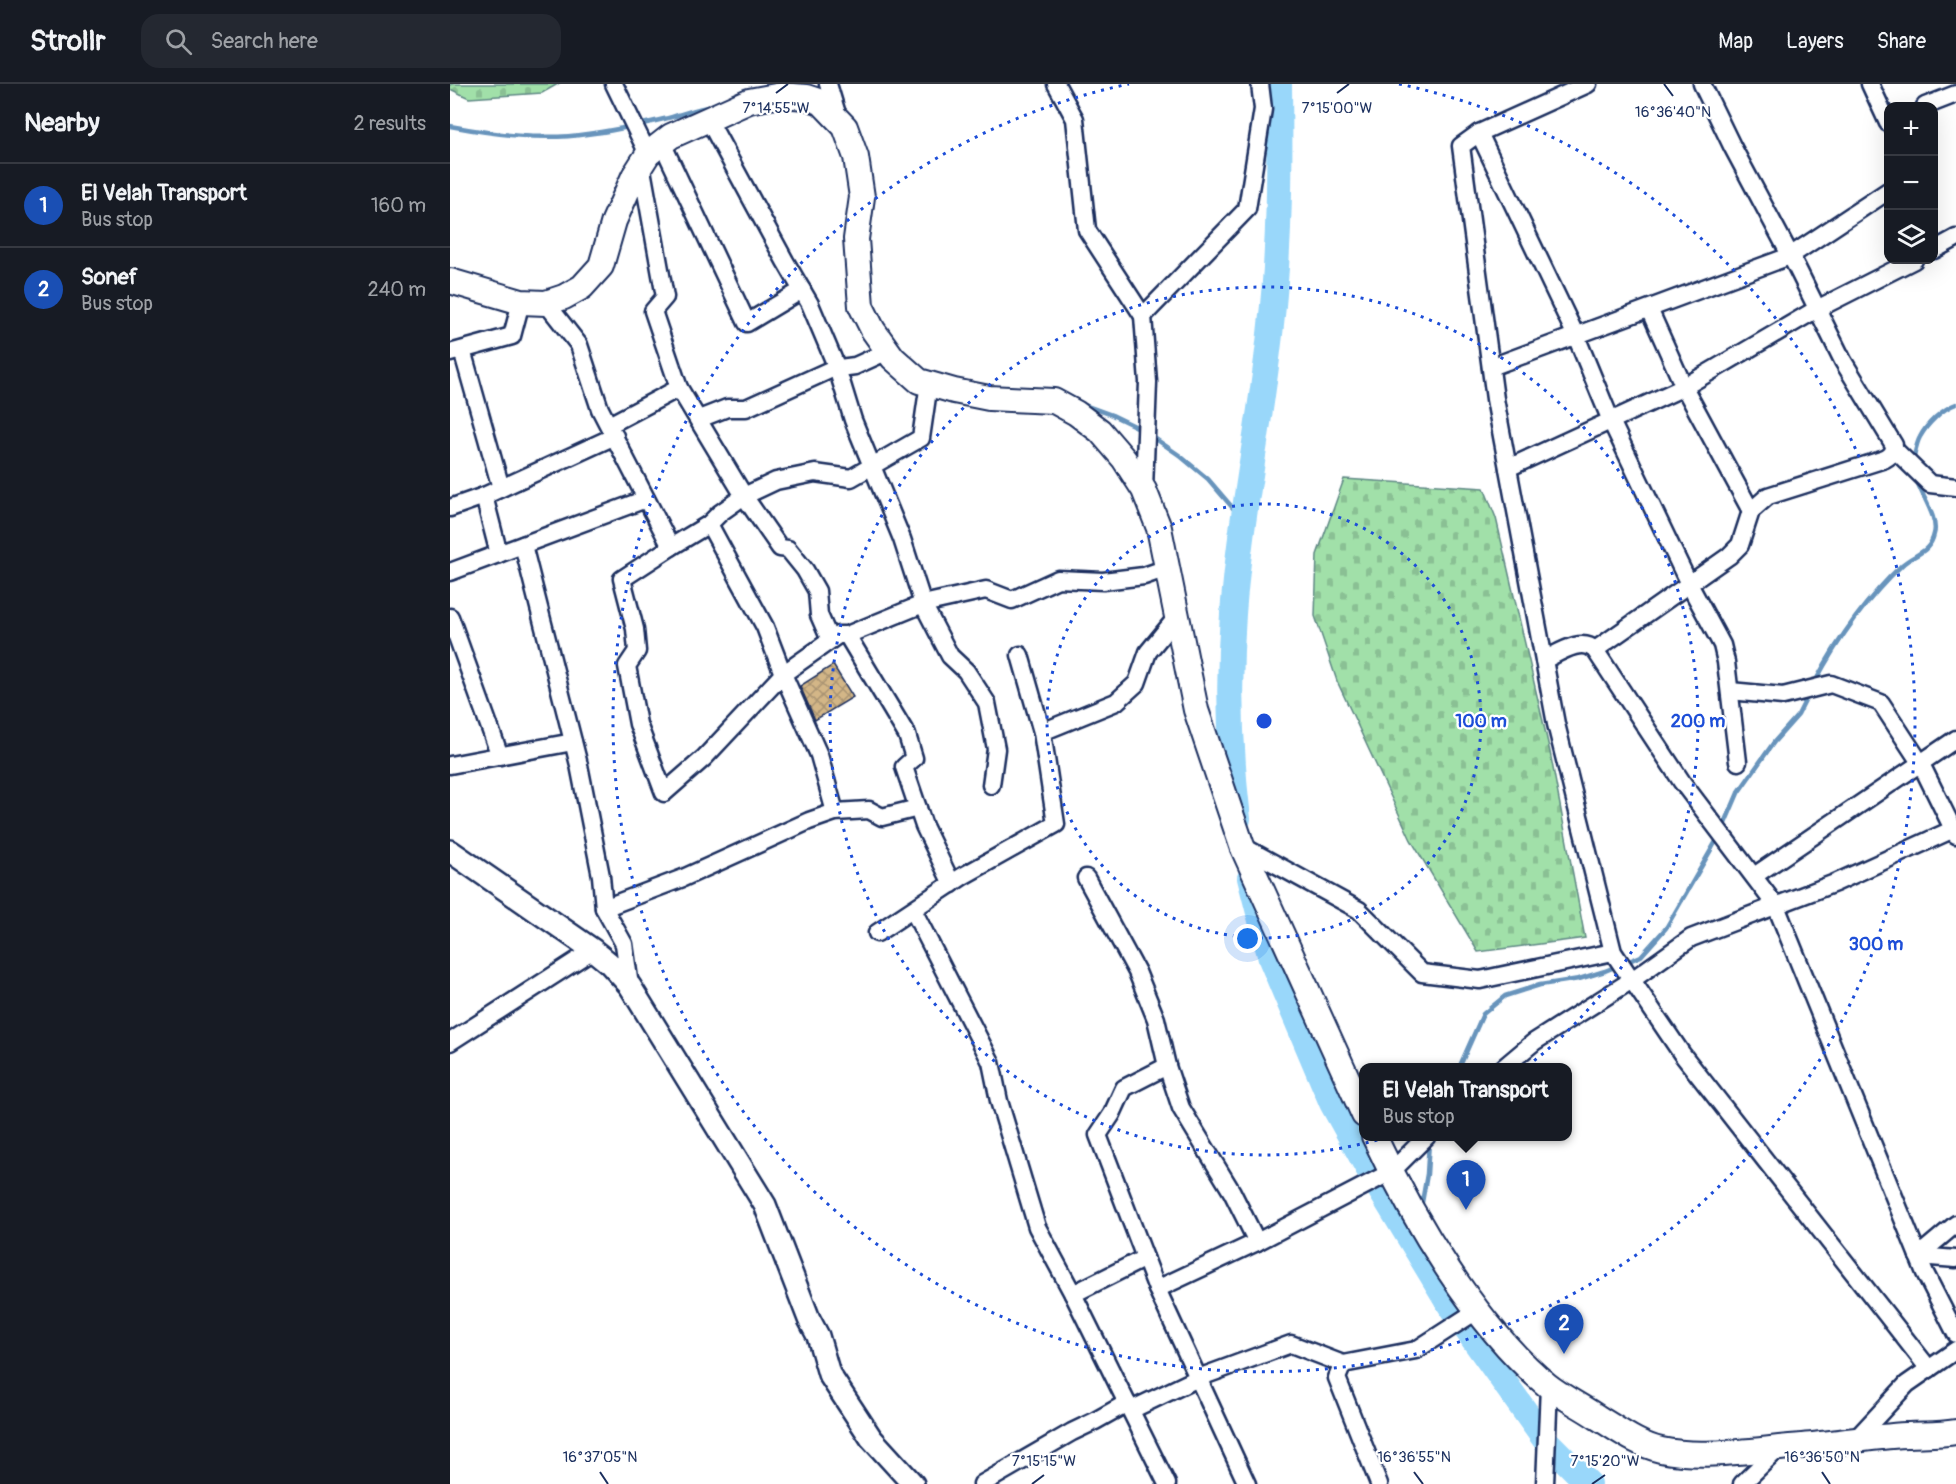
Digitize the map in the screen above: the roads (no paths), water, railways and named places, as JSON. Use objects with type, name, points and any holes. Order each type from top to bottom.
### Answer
[{"type":"main road","points":[[450,281],[521,302],[546,303],[564,297],[582,287],[601,266],[614,222],[634,176],[651,153],[671,136],[708,119],[747,93],[806,97],[821,102],[845,127],[856,157],[862,197],[856,239],[861,306],[873,330],[893,358],[919,381],[988,398],[1054,401],[1076,413],[1100,431],[1124,459],[1144,490],[1159,528],[1196,710],[1242,846],[1359,1104]]},
{"type":"main road","points":[[1376,1141],[1391,1172],[1436,1249],[1490,1326],[1549,1386],[1629,1437],[1660,1450],[1684,1453],[1779,1448],[1956,1432]]},
{"type":"street","points":[[614,84],[747,323],[802,290]]},
{"type":"street","points":[[828,84],[839,121]]},
{"type":"street","points":[[1056,84],[1075,118],[1087,230],[1143,316],[1148,382],[1144,490]]},
{"type":"street","points":[[1143,316],[1247,209],[1263,109],[1260,84]]},
{"type":"street","points":[[1588,84],[1479,133],[1461,146],[1491,367],[1556,724],[1613,952],[1682,1054],[1929,1369]]},
{"type":"street","points":[[1596,650],[1729,556],[1740,545],[1750,511],[1768,496],[1886,459],[1893,454],[1894,449],[1894,445],[1843,361],[1702,84]]},
{"type":"street","points":[[1870,84],[1884,113]]},
{"type":"street","points":[[1935,102],[1952,95]]},
{"type":"street","points":[[708,119],[810,304],[837,368],[853,420],[902,539],[923,603],[950,656],[966,671],[987,703],[996,749],[991,785]]},
{"type":"street","points":[[1479,133],[1576,336],[1611,421],[1689,584],[1722,645],[1725,653],[1738,762]]},
{"type":"street","points":[[651,153],[665,297],[653,311],[678,388],[744,496],[780,548],[788,549],[805,570],[817,591],[819,615],[830,640]]},
{"type":"street","points":[[1491,367],[1790,256],[1884,194]]},
{"type":"street","points":[[1938,248],[1956,238]]},
{"type":"street","points":[[1508,468],[1684,387],[1817,309],[1906,264]]},
{"type":"street","points":[[501,488],[456,352],[512,336],[521,302]]},
{"type":"street","points":[[546,303],[579,345],[600,409],[671,547]]},
{"type":"street","points":[[1649,309],[1684,387],[1750,511]]},
{"type":"street","points":[[699,419],[727,408],[746,408],[832,369],[855,366],[888,351]]},
{"type":"street","points":[[929,383],[921,438],[851,477],[814,472],[776,481],[744,496],[709,524],[622,579],[637,651],[627,666],[638,724],[664,793],[704,758],[783,674],[838,635],[847,635],[923,603],[986,591],[1012,600],[1058,579],[1102,581],[1144,576],[1167,568]]},
{"type":"street","points":[[450,508],[501,488],[612,431],[678,388]]},
{"type":"street","points":[[1894,449],[1930,484],[1956,487]]},
{"type":"street","points":[[484,496],[499,554]]},
{"type":"street","points":[[450,572],[646,499]]},
{"type":"street","points":[[709,524],[765,627],[819,755],[835,812]]},
{"type":"street","points":[[523,545],[573,742],[601,876],[604,908],[624,944],[630,986]]},
{"type":"street","points":[[450,616],[500,756]]},
{"type":"street","points":[[1042,732],[1116,702],[1137,683],[1148,652],[1176,618]]},
{"type":"street","points":[[847,635],[907,735],[914,758],[904,767],[924,826],[952,884]]},
{"type":"street","points":[[1544,660],[1581,645],[1592,646],[1596,650],[1682,782],[1776,906],[1925,1273],[1956,1334]]},
{"type":"street","points":[[877,933],[952,884],[1056,824],[1042,732],[1020,655]]},
{"type":"street","points":[[1509,1063],[1534,1042],[1632,980],[1691,938],[1835,883],[1955,831],[1921,764],[1881,704],[1831,684],[1784,696],[1730,691]]},
{"type":"street","points":[[1754,876],[1956,739]]},
{"type":"street","points":[[451,763],[573,742]]},
{"type":"street","points":[[604,908],[683,878],[809,821],[835,812],[869,810],[882,817],[918,808]]},
{"type":"street","points":[[1242,846],[1359,910],[1422,973],[1480,980],[1613,952]]},
{"type":"street","points":[[450,851],[593,950],[609,963],[630,986],[765,1205],[809,1319],[818,1336],[829,1374],[871,1438],[913,1484]]},
{"type":"street","points":[[1086,878],[1137,972],[1156,1019],[1167,1066],[1181,1108],[1232,1192],[1257,1242]]},
{"type":"street","points":[[913,910],[991,1062],[999,1101],[1037,1227],[1073,1294],[1167,1484]]},
{"type":"street","points":[[450,1042],[593,950]]},
{"type":"street","points":[[1167,1066],[1124,1088],[1112,1114],[1098,1135],[1157,1289],[1247,1484]]},
{"type":"street","points":[[1157,1289],[1257,1242],[1391,1172],[1423,1141]]},
{"type":"street","points":[[1918,1256],[1956,1224]]},
{"type":"street","points":[[1918,1256],[1956,1259]]},
{"type":"street","points":[[1073,1294],[1145,1258]]},
{"type":"street","points":[[982,1484],[1071,1432],[1095,1421],[1198,1378],[1291,1344],[1343,1364],[1416,1350],[1478,1310]]},
{"type":"street","points":[[1854,1441],[1907,1384],[1956,1350]]},
{"type":"street","points":[[1343,1364],[1337,1378],[1379,1484]]},
{"type":"street","points":[[1545,1484],[1549,1386]]},
{"type":"street","points":[[1742,1484],[1779,1448]]},
{"type":"waterway","points":[[1238,819],[1233,768],[1231,639],[1240,542],[1267,361],[1274,295],[1279,204],[1279,84]]},
{"type":"waterway","points":[[450,126],[518,136],[570,136],[626,128],[713,106]]},
{"type":"waterway","points":[[1079,403],[1143,430]]},
{"type":"waterway","points":[[1913,461],[1919,440],[1927,427],[1940,413],[1956,404]]},
{"type":"waterway","points":[[1150,435],[1208,479],[1244,521]]},
{"type":"waterway","points":[[1815,682],[1833,650],[1865,605],[1902,565],[1925,549],[1932,540],[1935,528],[1932,513],[1916,478]]},
{"type":"waterway","points":[[1723,828],[1738,793],[1774,742],[1798,715],[1808,695]]},
{"type":"waterway","points":[[1461,1063],[1483,1014],[1505,996],[1540,985],[1579,979],[1641,956],[1666,928],[1719,836]]},
{"type":"waterway","points":[[1250,878],[1271,959],[1332,1103],[1375,1181],[1455,1313],[1546,1441],[1589,1484]]},
{"type":"waterway","points":[[1421,1208],[1427,1174],[1429,1142]]},
{"type":"waterway","points":[[1420,1243],[1420,1255]]},
{"type":"place","name":"El Velah Transport","points":[[1466,1210]]},
{"type":"place","name":"Sonef","points":[[1564,1354]]}]
